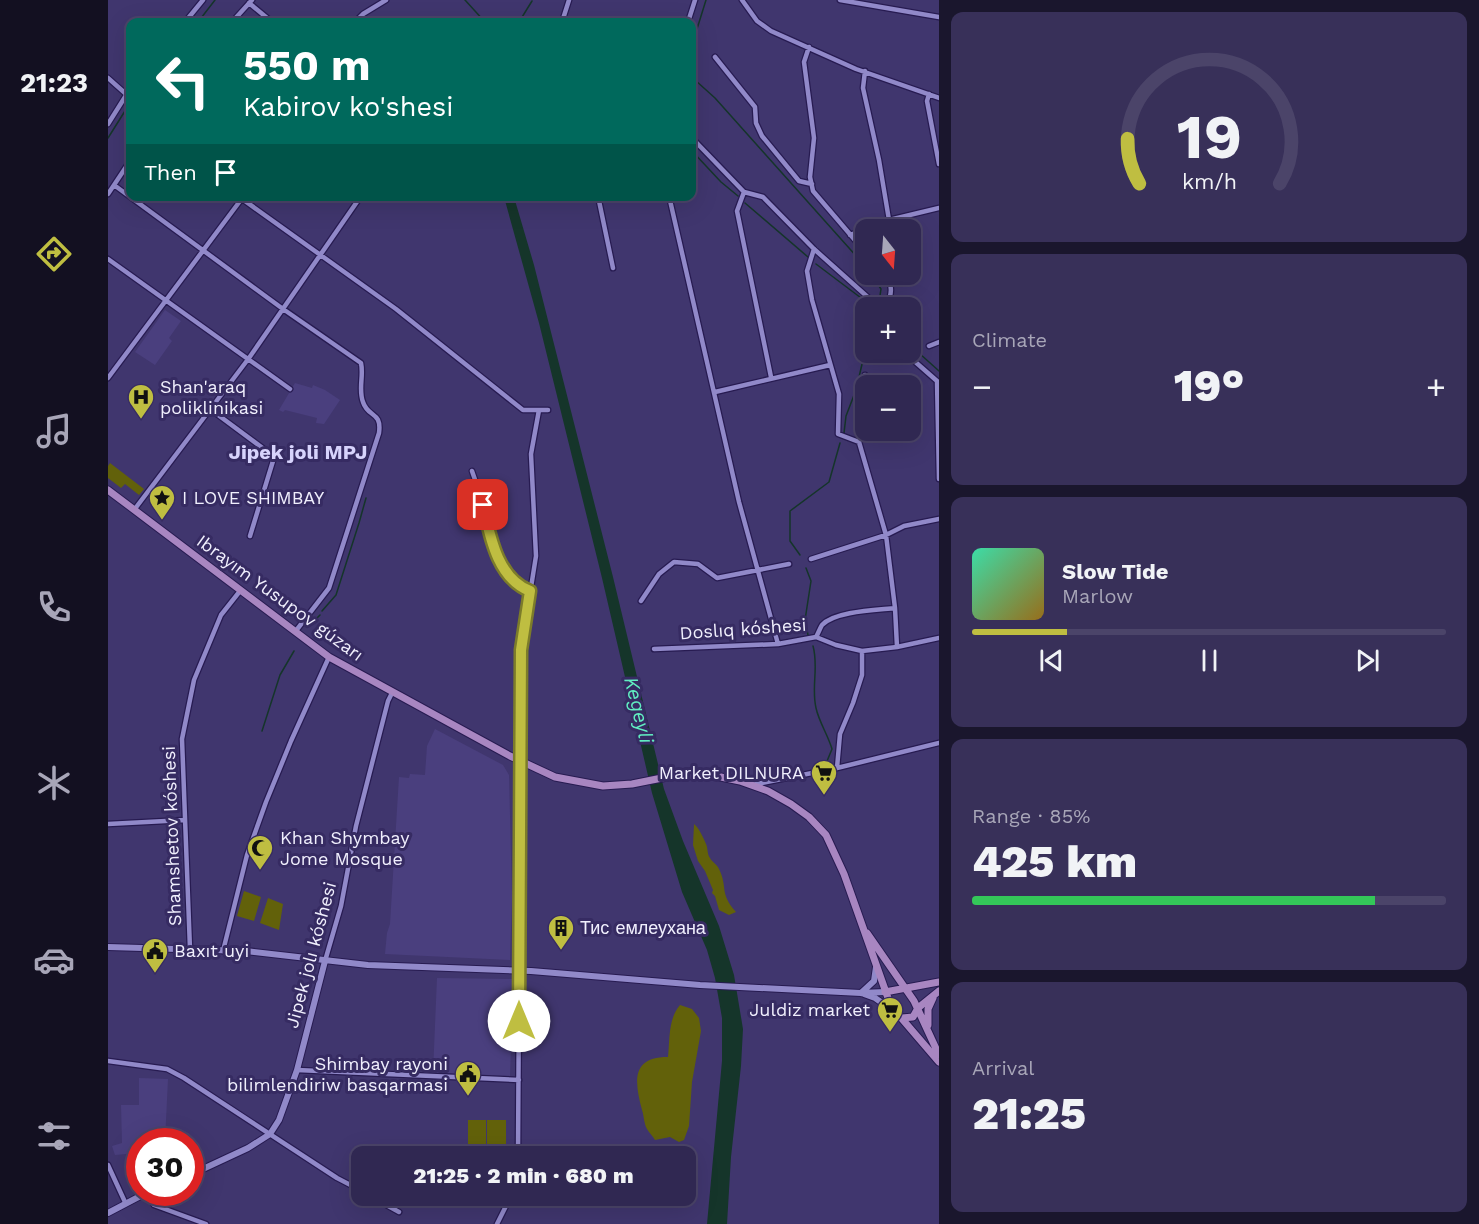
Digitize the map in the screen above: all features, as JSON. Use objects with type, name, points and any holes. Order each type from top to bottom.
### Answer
[{"type":"main road","name":"Ibrayım Yusupov gúzarı","points":[[108,490],[329,657],[520,761],[555,777],[588,785],[609,786],[668,776],[716,776],[752,785],[791,804],[809,817],[826,835],[844,874],[862,926]]},
{"type":"main road","points":[[862,926],[885,992],[900,1016],[939,1062]]},
{"type":"main road","points":[[862,926],[918,1008],[939,1055]]},
{"type":"main road","points":[[885,992],[939,982]]},
{"type":"main road","points":[[900,1016],[912,1017],[918,1008],[939,991]]},
{"type":"main road","points":[[930,1036],[928,1009],[939,991]]},
{"type":"street","points":[[188,18],[203,0]]},
{"type":"street","points":[[359,18],[386,0]]},
{"type":"street","points":[[563,18],[569,0]]},
{"type":"street","points":[[689,18],[694,0]]},
{"type":"street","points":[[742,0],[757,21],[771,31],[856,69],[939,98]]},
{"type":"street","points":[[840,0],[939,17]]},
{"type":"street","points":[[236,18],[250,2],[268,18]]},
{"type":"street","points":[[809,47],[804,62],[813,138],[810,177],[813,191],[855,241]]},
{"type":"street","points":[[715,57],[755,107],[756,123],[762,136],[799,181],[812,184]]},
{"type":"street","points":[[865,71],[863,88],[889,219]]},
{"type":"street","points":[[108,78],[126,94],[108,124]]},
{"type":"street","points":[[929,94],[927,101],[939,164]]},
{"type":"street","points":[[696,142],[744,192],[763,197],[814,249],[868,297]]},
{"type":"street","points":[[108,194],[126,167]]},
{"type":"street","points":[[114,185],[126,194]]},
{"type":"street","points":[[744,192],[737,212],[771,377]]},
{"type":"street","points":[[136,201],[283,309],[362,363],[363,402],[367,409],[378,417],[381,423],[380,433],[329,588],[295,632]]},
{"type":"street","points":[[108,378],[238,201]]},
{"type":"street","points":[[246,201],[414,323],[523,410],[548,410]]},
{"type":"street","points":[[134,510],[249,358],[358,201]]},
{"type":"street","points":[[599,201],[613,268]]},
{"type":"street","points":[[670,201],[739,502],[778,644]]},
{"type":"street","points":[[893,219],[939,208]]},
{"type":"street","points":[[850,235],[855,233]]},
{"type":"street","points":[[814,249],[807,271],[812,300],[839,394],[838,434],[860,442],[886,535],[896,608],[897,647]]},
{"type":"street","points":[[108,259],[290,388]]},
{"type":"street","points":[[928,346],[939,342]]},
{"type":"street","points":[[916,363],[938,382],[939,479]]},
{"type":"street","points":[[715,392],[771,377],[830,365]]},
{"type":"street","points":[[210,409],[272,455],[273,461],[250,536]]},
{"type":"street","points":[[518,1146],[521,650],[536,556],[531,454],[538,410]]},
{"type":"street","points":[[472,471],[491,540],[505,570],[520,587],[530,591]]},
{"type":"street","points":[[811,559],[886,535],[904,526],[939,519]]},
{"type":"street","points":[[641,601],[659,574],[674,561],[698,564],[717,578],[789,564]]},
{"type":"street","name":"Shamshetov kóshesi","points":[[190,949],[182,739],[194,680],[221,615],[240,591]]},
{"type":"street","points":[[816,637],[822,625],[833,619],[853,613],[896,608]]},
{"type":"street","name":"Doslıq kóshesi","points":[[654,649],[778,644],[816,637],[836,645],[862,651],[897,647],[939,638]]},
{"type":"street","points":[[837,768],[840,734],[862,675],[862,651]]},
{"type":"street","points":[[223,951],[248,855],[266,802],[329,657]]},
{"type":"street","name":"Jipek jolı kóshesi","points":[[270,1134],[279,1120],[297,1070],[341,906],[356,826],[392,693]]},
{"type":"street","points":[[752,785],[837,768],[939,743]]},
{"type":"street","points":[[108,824],[185,820]]},
{"type":"street","points":[[108,946],[246,951],[325,961],[518,971],[700,985],[861,993],[885,992]]},
{"type":"street","points":[[861,993],[873,981],[876,967]]},
{"type":"street","points":[[861,993],[875,998],[900,1016]]},
{"type":"street","points":[[108,1061],[167,1069],[351,1185]]},
{"type":"street","points":[[297,1070],[519,1080]]},
{"type":"street","points":[[204,1169],[225,1160],[270,1134]]},
{"type":"street","points":[[108,1165],[125,1203],[108,1213]]},
{"type":"street","points":[[157,1206],[206,1224]]},
{"type":"street","points":[[388,1206],[399,1212]]},
{"type":"street","points":[[497,1224],[506,1206]]},
{"type":"shaded area","points":[[165,310],[181,321],[169,338],[172,341],[155,365],[135,352]]},
{"type":"shaded area","points":[[295,383],[312,388],[313,385],[340,400],[324,424],[316,423],[317,418],[279,410]]},
{"type":"shaded area","points":[[110,463],[144,489],[139,495],[125,484],[121,488],[108,478]]},
{"type":"shaded area","points":[[435,729],[503,765],[509,775],[512,897],[510,960],[385,954],[390,924],[399,777],[409,778],[410,774],[425,775],[427,746]]},
{"type":"shaded area","points":[[694,824],[704,838],[709,856],[722,875],[727,900],[736,912],[729,915],[719,910],[712,893],[713,890],[698,861],[693,845]]},
{"type":"shaded area","points":[[244,891],[261,897],[254,921],[237,916]]},
{"type":"shaded area","points":[[268,898],[283,904],[279,930],[260,923]]},
{"type":"shaded area","points":[[437,978],[513,979],[510,1077],[433,1073]]},
{"type":"shaded area","points":[[680,1005],[692,1009],[699,1018],[701,1031],[692,1082],[689,1126],[684,1140],[679,1142],[670,1137],[655,1140],[645,1122],[638,1090],[638,1073],[647,1061],[668,1057],[671,1023]]},
{"type":"shaded area","points":[[139,1078],[168,1079],[166,1128],[126,1128],[126,1154],[115,1155],[112,1146],[122,1143],[121,1105],[139,1105]]},
{"type":"shaded area","points":[[468,1120],[486,1120],[486,1146],[468,1146]]},
{"type":"shaded area","points":[[487,1120],[506,1120],[506,1146],[487,1146]]},
{"type":"water","name":"Kegeyli","points":[[505,201],[515,201],[534,265],[664,789],[719,926],[734,975],[743,1029],[727,1224],[707,1224],[722,1061],[722,1018],[715,978],[707,950],[682,892],[652,793],[539,323]]},
{"type":"waterway","points":[[201,18],[215,0]]},
{"type":"waterway","points":[[465,0],[481,18]]},
{"type":"waterway","points":[[696,32],[706,0]]},
{"type":"waterway","points":[[521,18],[532,1]]},
{"type":"waterway","points":[[696,81],[715,98],[855,255]]},
{"type":"waterway","points":[[108,138],[126,109]]},
{"type":"waterway","points":[[696,155],[738,196]]},
{"type":"waterway","points":[[745,203],[808,257]]},
{"type":"waterway","points":[[816,264],[860,297]]},
{"type":"waterway","points":[[878,285],[881,289],[880,297]]},
{"type":"waterway","points":[[921,355],[939,371]]},
{"type":"waterway","points":[[844,433],[846,416],[856,390],[862,363]]},
{"type":"waterway","points":[[800,555],[790,541],[790,511],[829,482],[840,443]]},
{"type":"waterway","points":[[322,611],[336,595],[366,498]]},
{"type":"waterway","points":[[806,568],[811,581],[805,620],[808,635]]},
{"type":"waterway","points":[[311,624],[320,615]]},
{"type":"waterway","points":[[813,646],[816,708],[832,749],[825,766]]},
{"type":"waterway","points":[[262,731],[280,675],[294,651]]},
{"type":"place","name":"Shan'araq poliklinikasi","points":[[141,420]]},
{"type":"place","name":"I LOVE SHIMBAY","points":[[162,521]]},
{"type":"place","name":"Market DILNURA","points":[[824,796]]},
{"type":"place","name":"Khan Shymbay Jome Mosque","points":[[260,871]]},
{"type":"place","name":"Тис емлеухана","points":[[561,951]]},
{"type":"place","name":"Baxıt uyi","points":[[155,974]]},
{"type":"place","name":"Juldiz market","points":[[890,1033]]},
{"type":"place","name":"Shimbay rayoni bilimlendiriw basqarmasi","points":[[468,1097]]},
{"type":"district","name":"Jipek joli MPJ","points":[[298,452]]},
{"type":"route","points":[[483,505],[491,540],[505,570],[520,587],[530,591],[521,650],[519,1021]]}]
